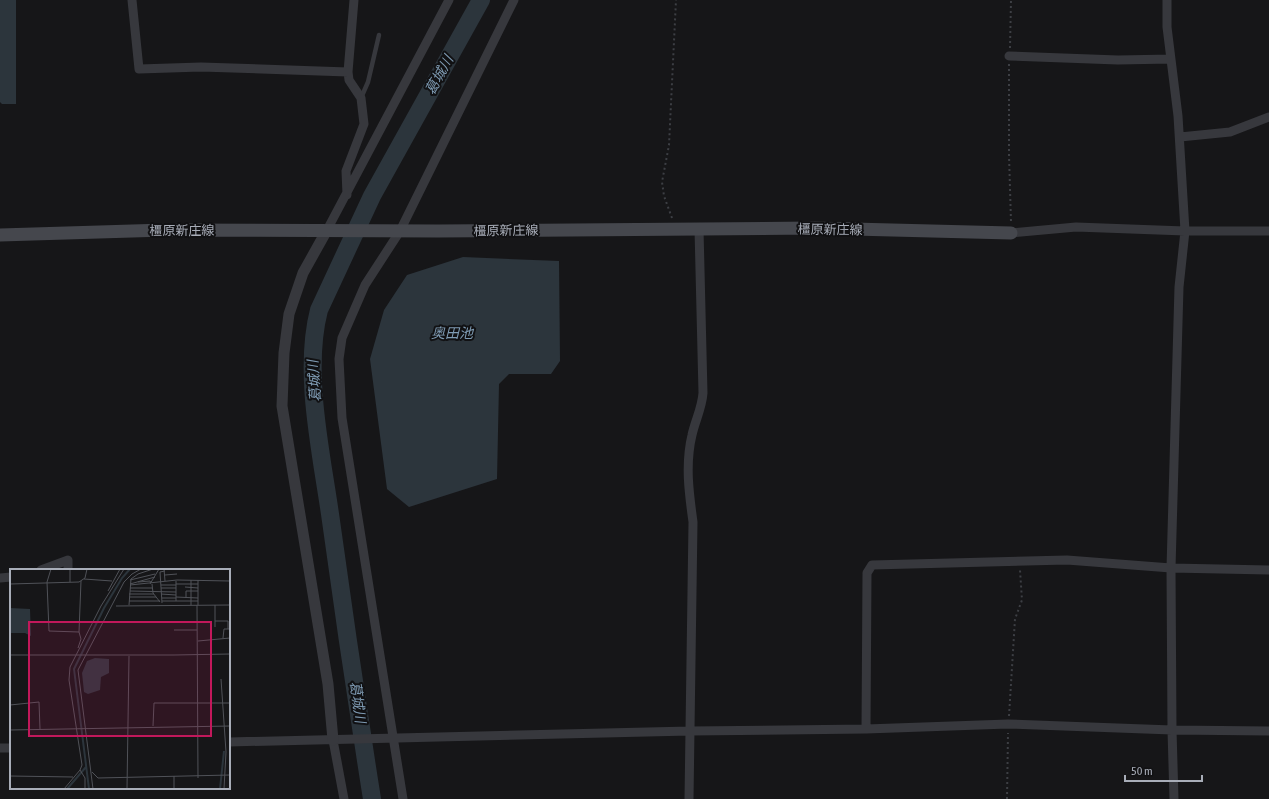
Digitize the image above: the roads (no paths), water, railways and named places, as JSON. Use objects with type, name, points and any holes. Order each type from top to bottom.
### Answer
[{"type":"main road","name":"橿原新庄線","points":[[0,235],[131,230],[400,231],[813,228],[1011,233]]},
{"type":"street","points":[[132,0],[139,69],[201,67],[348,72]]},
{"type":"street","points":[[346,195],[346,171],[364,124],[361,98],[349,80],[348,72],[354,0]]},
{"type":"street","points":[[344,799],[337,740],[282,406],[284,353],[290,314],[303,274],[330,230],[346,195],[449,0]]},
{"type":"street","points":[[403,799],[391,738],[342,418],[339,359],[342,338],[365,285],[400,231],[514,0]]},
{"type":"street","points":[[1167,0],[1167,28],[1180,137],[1185,231],[1179,287],[1171,568],[1174,799]]},
{"type":"street","points":[[1009,56],[1118,60],[1171,59]]},
{"type":"street","points":[[1180,137],[1230,132],[1269,117]]},
{"type":"street","points":[[1011,233],[1076,228],[1185,231],[1269,231]]},
{"type":"street","points":[[688,799],[693,522],[688,485],[688,458],[692,435],[702,403],[699,229]]},
{"type":"street","points":[[44,569],[68,560],[68,569]]},
{"type":"street","points":[[866,729],[867,573],[872,565],[1067,560],[1171,568],[1269,570]]},
{"type":"street","points":[[0,578],[10,576]]},
{"type":"street","points":[[230,742],[690,731],[866,729],[1008,724],[1172,730],[1269,730]]},
{"type":"lane","points":[[361,98],[368,82],[379,35]]},
{"type":"water","points":[[0,0],[16,0],[16,104],[2,104],[0,102]]},
{"type":"water","name":"奥田池","points":[[463,257],[559,261],[560,361],[551,374],[509,374],[499,384],[497,479],[409,507],[387,489],[370,359],[384,310],[407,275]]},
{"type":"waterway","name":"葛城川","points":[[372,799],[318,438],[313,385],[315,334],[319,310],[372,196],[481,0]]}]
